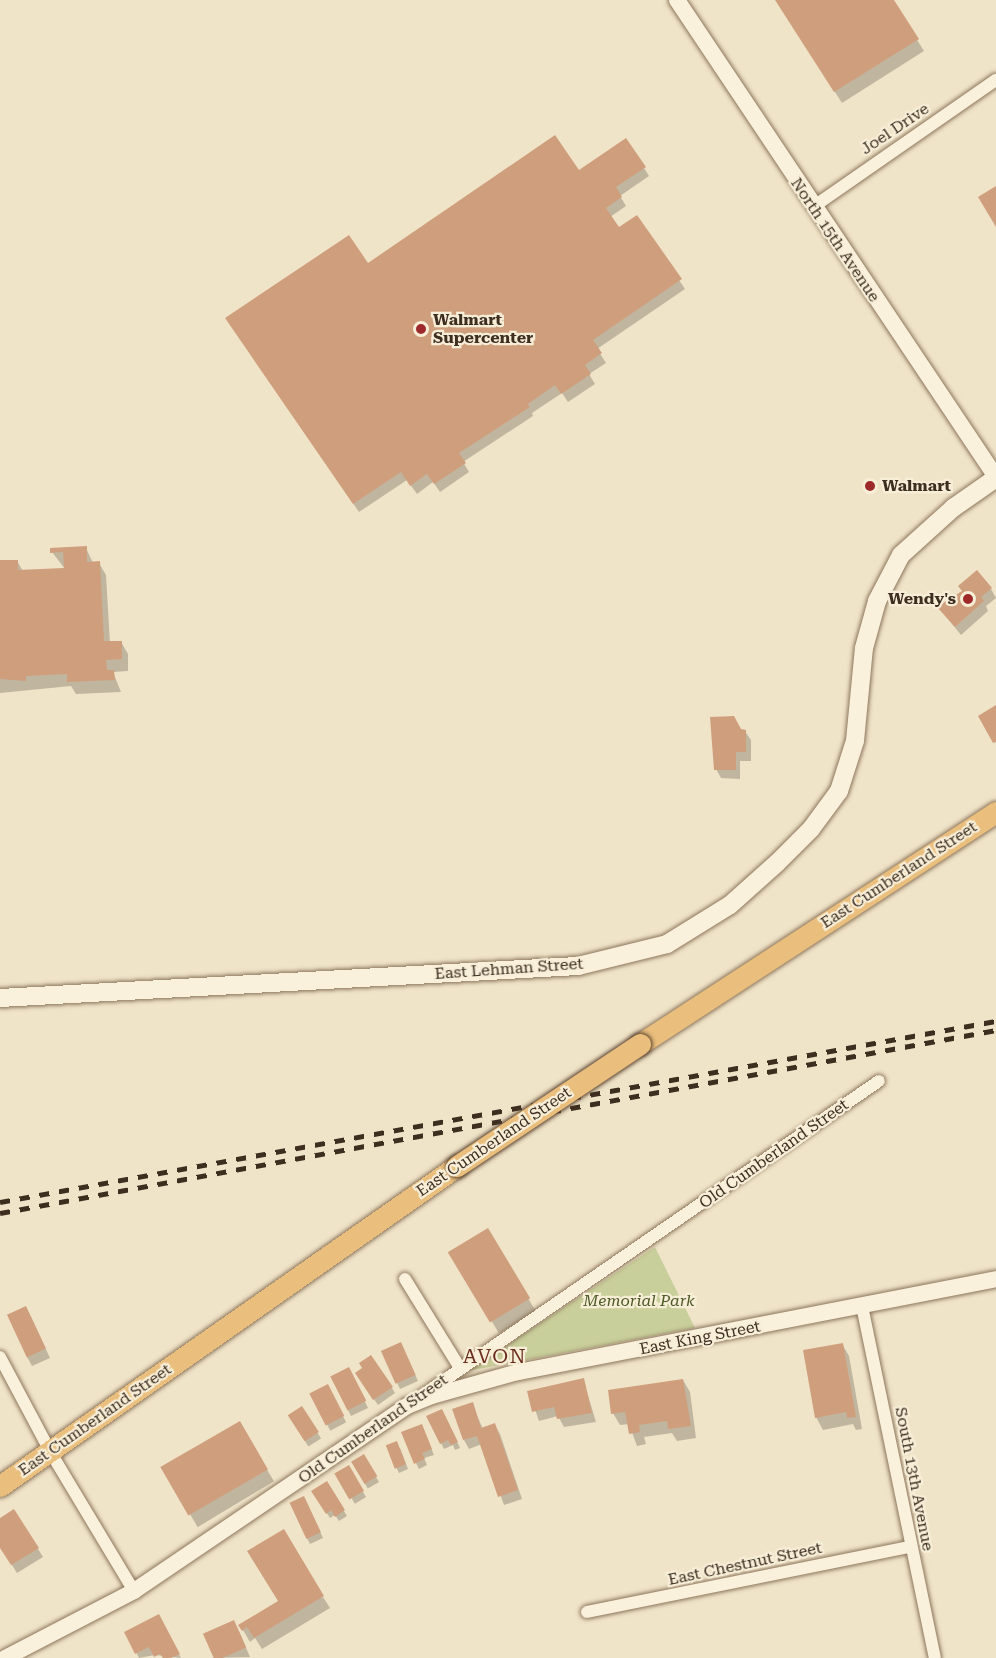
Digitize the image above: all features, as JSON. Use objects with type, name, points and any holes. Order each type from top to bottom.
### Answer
[{"type":"highway","name":"East Cumberland Street","points":[[0,1486],[51,1453],[457,1166],[996,812]]},
{"type":"main road","name":"East Lehman Street","points":[[0,998],[578,966],[667,944],[730,905],[812,829],[839,791],[855,741],[864,648],[877,601],[901,555],[953,508],[996,478]]},
{"type":"street","name":"North 15th Avenue","points":[[677,0],[996,478]]},
{"type":"street","name":"Joel Drive","points":[[813,207],[996,80]]},
{"type":"street","name":"Old Cumberland Street","points":[[6,1658],[135,1591],[879,1081]]},
{"type":"street","points":[[405,1279],[460,1368]]},
{"type":"street","name":"East King Street","points":[[407,1406],[518,1372],[996,1279]]},
{"type":"street","name":"South 13th Avenue","points":[[862,1306],[909,1547],[934,1658]]},
{"type":"street","points":[[0,1357],[51,1453],[135,1591]]},
{"type":"street","name":"East Chestnut Street","points":[[587,1612],[909,1547]]},
{"type":"green space","name":"Memorial Park","points":[[655,1247],[695,1328],[468,1371]]},
{"type":"building","points":[[775,0],[894,0],[919,39],[834,92]]},
{"type":"building","name":"Walmart Supercenter","points":[[555,135],[579,170],[626,138],[646,167],[616,187],[622,197],[606,208],[619,227],[637,215],[682,279],[593,340],[602,353],[585,365],[591,374],[561,394],[555,385],[528,404],[530,407],[459,453],[466,463],[434,484],[427,474],[410,486],[401,472],[353,504],[225,318],[349,235],[368,263]]},
{"type":"building","points":[[996,186],[996,227],[978,197]]},
{"type":"building","points":[[87,546],[87,562],[100,561],[104,641],[122,641],[122,659],[106,660],[107,670],[114,670],[115,680],[67,682],[67,674],[26,676],[26,681],[0,679],[0,560],[18,560],[18,570],[64,568],[63,552],[50,553],[50,548]]},
{"type":"building","name":"Wendy's","points":[[977,570],[992,588],[981,597],[984,601],[955,627],[937,607],[962,591],[958,586]]},
{"type":"building","points":[[996,705],[996,742],[993,743],[978,716]]},
{"type":"building","points":[[734,716],[741,729],[746,730],[746,752],[736,752],[736,770],[714,770],[710,717]]},
{"type":"building","points":[[488,1228],[530,1298],[490,1322],[448,1252]]},
{"type":"building","points":[[26,1306],[46,1349],[27,1357],[7,1315]]},
{"type":"building","points":[[401,1342],[416,1375],[396,1384],[381,1351]]},
{"type":"building","points":[[843,1343],[856,1417],[847,1418],[846,1412],[815,1418],[803,1350]]},
{"type":"building","points":[[371,1355],[393,1387],[373,1400],[355,1373],[362,1368],[359,1363]]},
{"type":"building","points":[[349,1367],[366,1401],[348,1410],[330,1377]]},
{"type":"building","points":[[584,1378],[592,1413],[557,1419],[554,1407],[532,1412],[527,1391]]},
{"type":"building","points":[[683,1379],[691,1426],[668,1429],[667,1421],[639,1425],[640,1432],[629,1434],[625,1412],[611,1414],[608,1390]]},
{"type":"building","points":[[328,1384],[344,1416],[326,1426],[309,1394]]},
{"type":"building","points":[[473,1402],[481,1428],[495,1423],[518,1490],[498,1497],[477,1436],[463,1440],[452,1409]]},
{"type":"building","points":[[302,1406],[319,1432],[305,1441],[288,1415]]},
{"type":"building","points":[[442,1409],[458,1442],[451,1445],[448,1440],[440,1444],[426,1416]]},
{"type":"building","points":[[240,1421],[268,1469],[188,1515],[160,1467]]},
{"type":"building","points":[[422,1424],[432,1449],[422,1453],[425,1459],[414,1464],[401,1432]]},
{"type":"building","points":[[397,1441],[406,1464],[395,1469],[386,1445]]},
{"type":"building","points":[[364,1454],[377,1476],[365,1484],[351,1462]]},
{"type":"building","points":[[349,1465],[364,1491],[349,1499],[334,1474]]},
{"type":"building","points":[[327,1481],[345,1510],[335,1517],[331,1510],[326,1514],[311,1491]]},
{"type":"building","points":[[304,1496],[321,1532],[306,1539],[289,1503]]},
{"type":"building","points":[[14,1509],[39,1548],[11,1565],[0,1548],[0,1518]]},
{"type":"building","points":[[284,1529],[324,1596],[254,1638],[247,1627],[242,1631],[238,1625],[278,1601],[247,1551]]},
{"type":"building","points":[[159,1614],[180,1654],[171,1658],[163,1658],[160,1654],[154,1657],[149,1647],[135,1654],[124,1632]]},
{"type":"building","points":[[234,1620],[246,1647],[222,1658],[214,1658],[203,1634]]},
{"type":"railway","points":[[0,1202],[996,1021]]},
{"type":"railway","points":[[0,1213],[996,1030]]},
{"type":"place","name":"Walmart Supercenter","points":[[421,329]]},
{"type":"place","name":"Walmart","points":[[870,486]]},
{"type":"place","name":"Wendy's","points":[[968,599]]},
{"type":"district","name":"AVON","points":[[495,1356]]}]
